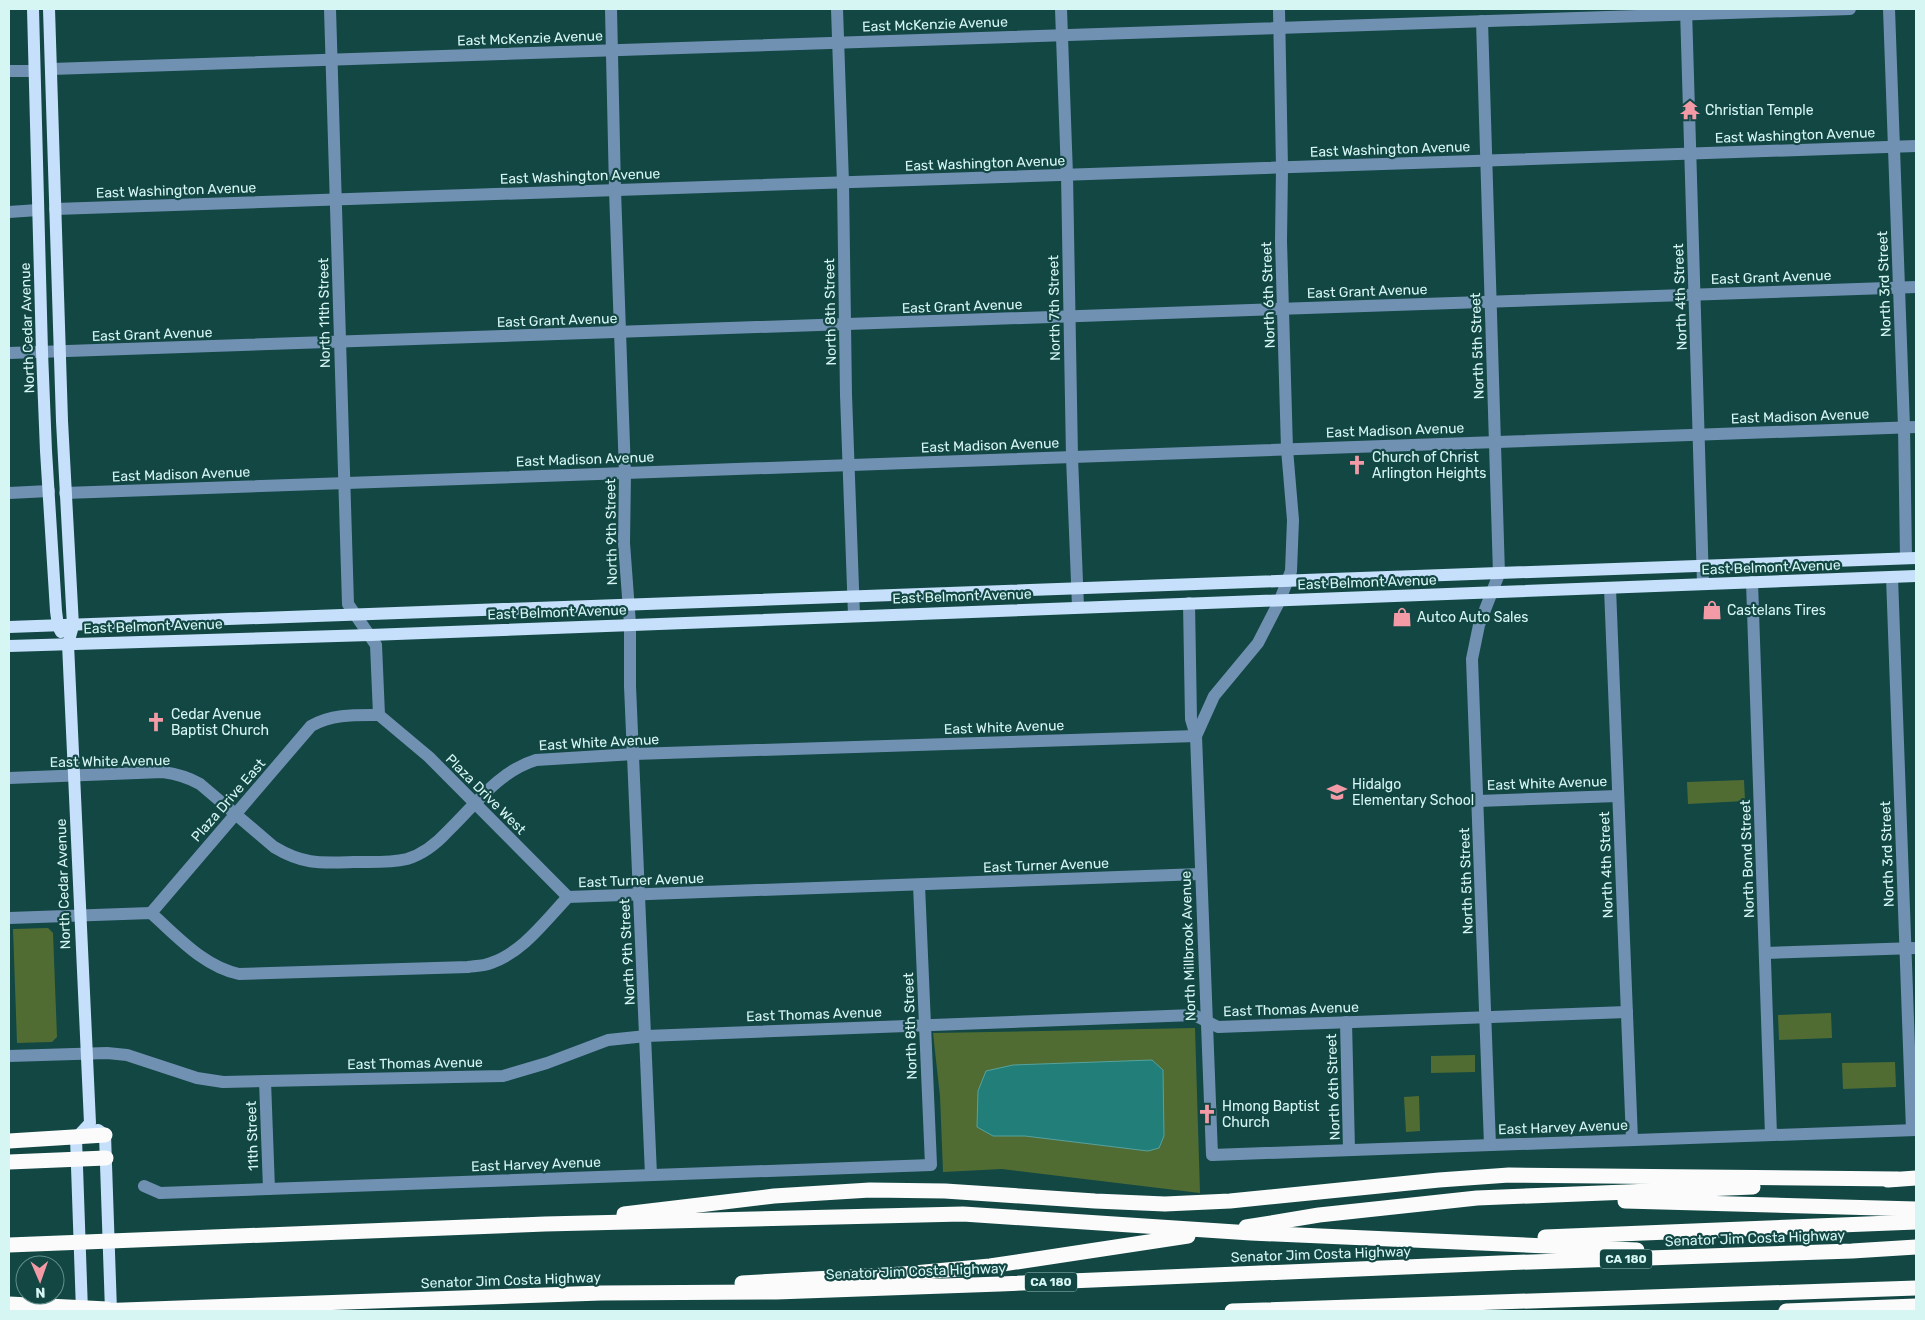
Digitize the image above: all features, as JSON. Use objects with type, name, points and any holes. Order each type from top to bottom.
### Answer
[{"type":"highway","points":[[9,1141],[105,1135]]},
{"type":"highway","points":[[9,1162],[106,1158]]},
{"type":"highway","points":[[545,1224],[736,1200],[852,1191],[945,1191],[1166,1204],[1230,1201],[1439,1180],[1509,1175],[1897,1179]]},
{"type":"highway","points":[[601,1293],[777,1280],[903,1274],[990,1266],[1319,1215],[1477,1198],[1832,1184],[1916,1178]]},
{"type":"highway","points":[[1399,1207],[1586,1201],[1916,1209]]},
{"type":"highway","points":[[9,1245],[545,1224],[963,1214],[1251,1233],[1751,1255]]},
{"type":"highway","points":[[1436,1241],[1916,1222]]},
{"type":"highway","name":"Senator Jim Costa Highway","points":[[96,1311],[601,1293],[776,1292],[1916,1247]]},
{"type":"highway","points":[[1232,1311],[1916,1288]]},
{"type":"highway","points":[[1410,1311],[1481,1303]]},
{"type":"highway","points":[[9,1304],[134,1310]]},
{"type":"highway","points":[[1786,1311],[1916,1306]]},
{"type":"main road","name":"North Cedar Avenue","points":[[32,9],[42,352],[49,492],[58,626],[68,644]]},
{"type":"main road","points":[[38,9],[42,58],[44,64],[52,69]]},
{"type":"main road","name":"North Cedar Avenue","points":[[49,9],[65,493],[73,626],[68,644],[90,1123]]},
{"type":"main road","points":[[34,71],[39,73],[44,81],[46,122],[54,139]]},
{"type":"main road","name":"East Belmont Avenue","points":[[9,627],[1911,558]]},
{"type":"main road","points":[[1752,582],[1753,577],[1758,574],[1800,570],[1837,561]]},
{"type":"main road","name":"East Belmont Avenue","points":[[9,646],[370,635],[854,615],[1916,576]]},
{"type":"main road","points":[[82,1311],[76,1138],[90,1123],[105,1135],[111,1311]]},
{"type":"street","name":"North 11th Street","points":[[330,9],[348,604],[355,614]]},
{"type":"street","name":"North 9th Street","points":[[611,9],[625,473],[624,543],[630,624],[630,686],[651,1175]]},
{"type":"street","name":"North 8th Street","points":[[837,9],[854,615]]},
{"type":"street","name":"North 7th Street","points":[[1061,9],[1067,175],[1072,457],[1078,607]]},
{"type":"street","name":"North 6th Street","points":[[1279,9],[1282,168],[1281,241],[1287,449],[1293,520],[1292,562],[1288,581]]},
{"type":"street","name":"East McKenzie Avenue","points":[[52,69],[1482,21],[1686,12],[1850,9]]},
{"type":"street","name":"North 3rd Street","points":[[1889,9],[1899,288],[1910,427],[1911,558]]},
{"type":"street","name":"North 4th Street","points":[[1686,12],[1703,584]]},
{"type":"street","name":"North 5th Street","points":[[1482,21],[1499,574],[1477,631],[1472,659],[1490,1145]]},
{"type":"street","points":[[9,72],[34,71]]},
{"type":"street","name":"East Washington Avenue","points":[[55,209],[1916,146]]},
{"type":"street","points":[[9,212],[38,210]]},
{"type":"street","name":"East Grant Avenue","points":[[9,353],[1916,287]]},
{"type":"street","name":"East Madison Avenue","points":[[65,493],[1910,427]]},
{"type":"street","points":[[9,493],[49,492]]},
{"type":"street","name":"North 3rd Street","points":[[1892,577],[1911,948],[1914,1130]]},
{"type":"street","name":"North Millbrook Avenue","points":[[1196,736],[1214,696],[1258,644],[1288,581]]},
{"type":"street","name":"North Bond Street","points":[[1752,582],[1771,1135]]},
{"type":"street","name":"North 4th Street","points":[[1610,588],[1632,1140]]},
{"type":"street","name":"North Millbrook Avenue","points":[[1189,603],[1191,719],[1196,736],[1212,1155]]},
{"type":"street","points":[[355,614],[376,645],[379,715]]},
{"type":"street","name":"Plaza Drive West","points":[[379,715],[429,758],[568,898]]},
{"type":"street","name":"Plaza Drive East","points":[[150,913],[311,726],[323,719],[337,716],[379,715]]},
{"type":"street","name":"East White Avenue","points":[[9,778],[176,773],[200,784],[274,847],[287,855],[302,861],[318,863],[392,862],[409,858],[436,843],[499,780],[523,764],[550,758],[1196,736]]},
{"type":"street","name":"East White Avenue","points":[[1478,801],[1618,796]]},
{"type":"street","name":"East Turner Avenue","points":[[150,913],[212,965],[239,974],[468,967],[489,964],[512,953],[568,898],[1200,874]]},
{"type":"street","name":"North 8th Street","points":[[919,885],[931,1165]]},
{"type":"street","points":[[9,918],[150,913]]},
{"type":"street","points":[[1766,953],[1911,948]]},
{"type":"street","name":"East Thomas Avenue","points":[[9,1056],[128,1055],[197,1078],[223,1082],[503,1076],[547,1063],[608,1040],[646,1036],[1194,1015],[1218,1027],[1627,1012]]},
{"type":"street","name":"North 6th Street","points":[[1346,1022],[1349,1150]]},
{"type":"street","name":"11th Street","points":[[265,1081],[269,1189]]},
{"type":"street","name":"East Harvey Avenue","points":[[1212,1155],[1914,1130]]},
{"type":"street","name":"East Harvey Avenue","points":[[144,1186],[160,1193],[931,1165]]},
{"type":"green space","points":[[1744,780],[1745,801],[1688,804],[1687,782]]},
{"type":"green space","points":[[48,928],[53,933],[57,1037],[52,1042],[17,1043],[13,929]]},
{"type":"green space","points":[[1831,1013],[1832,1038],[1779,1040],[1778,1015]]},
{"type":"green space","points":[[1195,1028],[1200,1193],[1002,1169],[943,1172],[940,1096],[933,1033]]},
{"type":"green space","points":[[1475,1055],[1475,1072],[1431,1073],[1431,1056]]},
{"type":"green space","points":[[1895,1062],[1896,1087],[1843,1089],[1842,1063]]},
{"type":"green space","points":[[1419,1096],[1420,1131],[1406,1132],[1404,1097]]},
{"type":"water","points":[[1152,1060],[1163,1070],[1164,1136],[1159,1148],[1148,1151],[1025,1136],[993,1136],[977,1127],[978,1091],[986,1071],[1013,1065]]},
{"type":"place","name":"Christian Temple","points":[[1690,110]]},
{"type":"place","name":"Church of Christ Arlington Heights","points":[[1357,465]]},
{"type":"place","name":"Castelans Tires","points":[[1712,610]]},
{"type":"place","name":"Autco Auto Sales","points":[[1402,617]]},
{"type":"place","name":"Cedar Avenue Baptist Church","points":[[156,722]]},
{"type":"place","name":"Hidalgo Elementary School","points":[[1337,792]]},
{"type":"place","name":"Hmong Baptist Church","points":[[1207,1114]]}]
